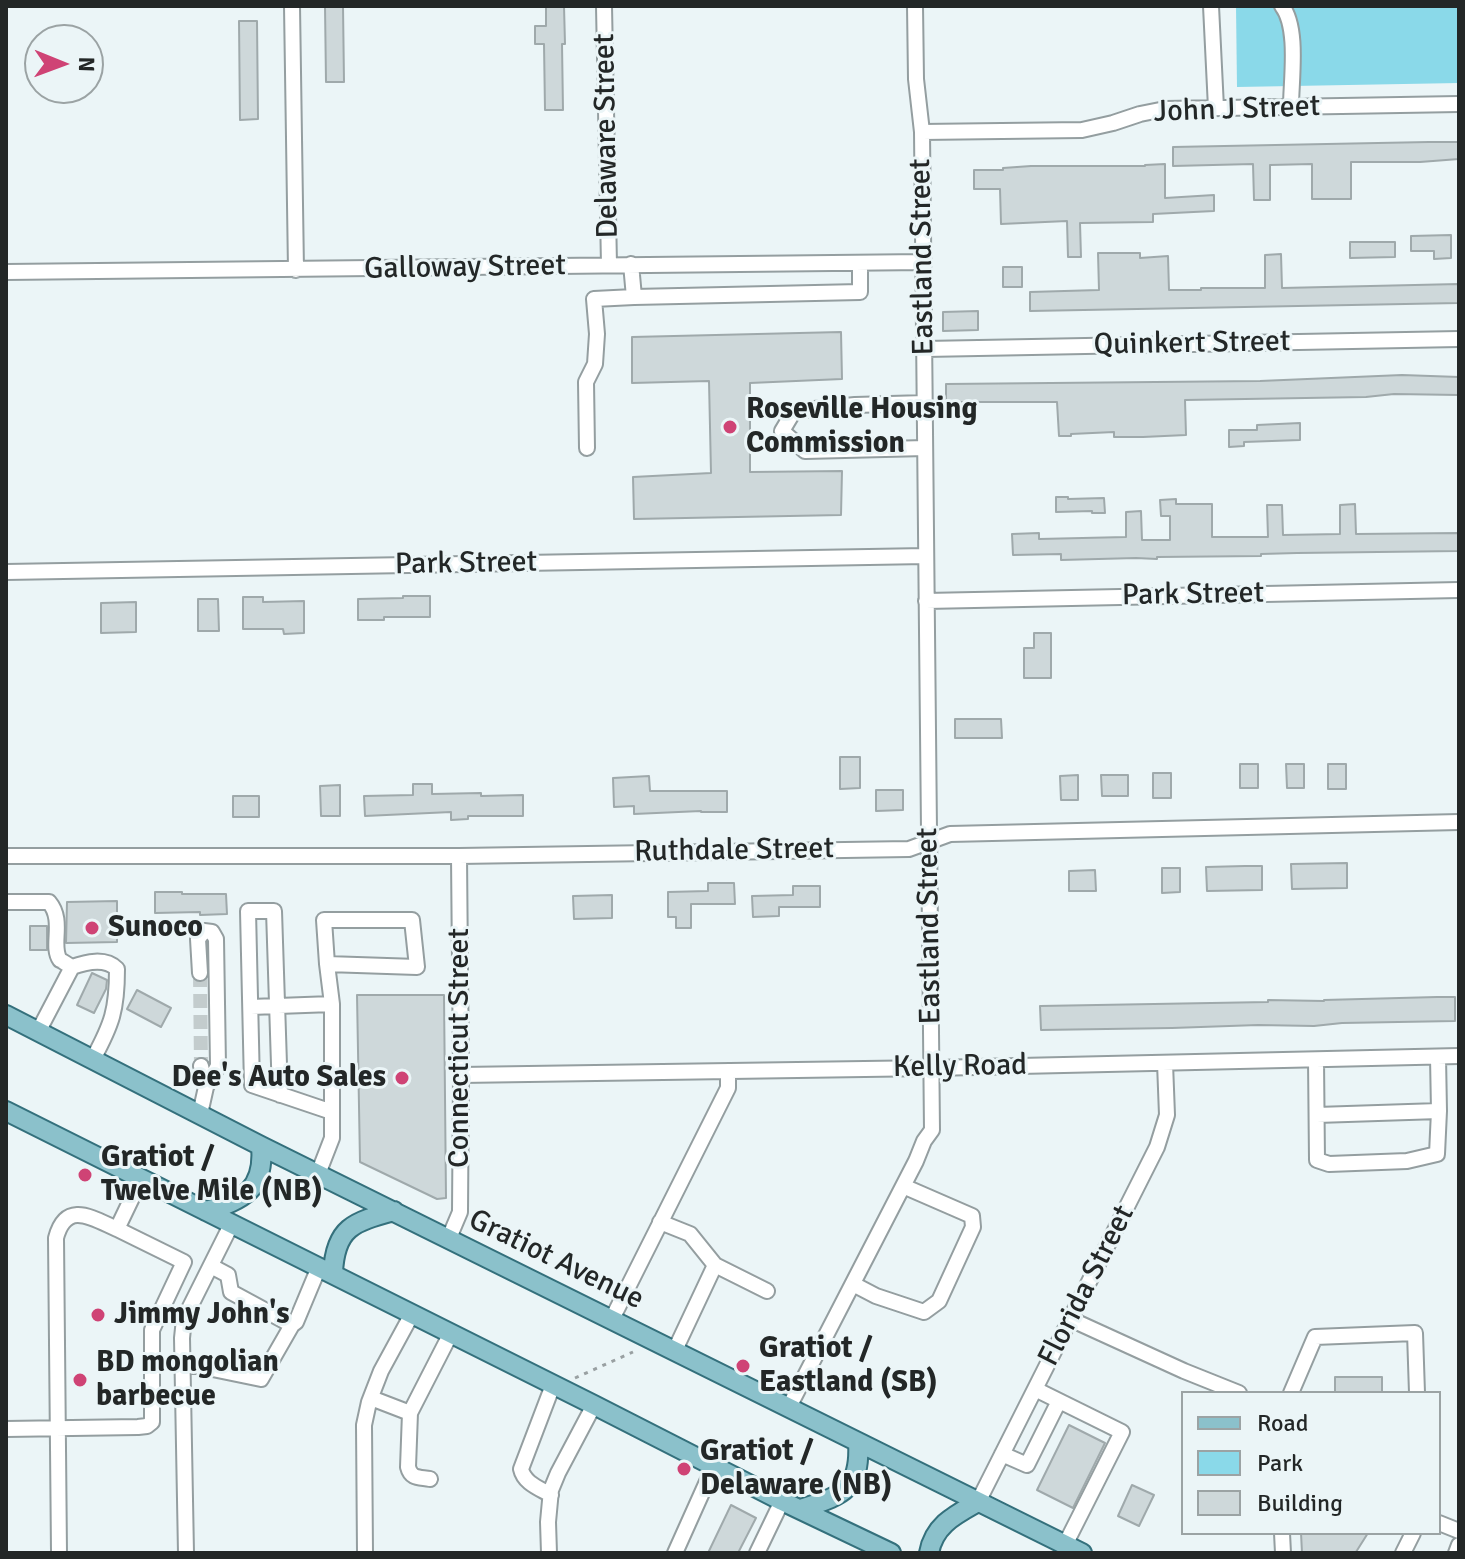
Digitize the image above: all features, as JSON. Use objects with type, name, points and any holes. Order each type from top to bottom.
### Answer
[{"type":"main road","name":"Gratiot Avenue","points":[[6,1015],[261,1146],[1073,1549]]},
{"type":"main road","points":[[6,1111],[891,1553]]},
{"type":"main road","points":[[206,1211],[230,1204],[255,1186],[263,1160],[261,1146]]},
{"type":"main road","points":[[326,1270],[336,1246],[354,1225],[394,1211]]},
{"type":"main road","points":[[801,1509],[831,1499],[853,1481],[859,1460],[858,1442]]},
{"type":"main road","points":[[929,1553],[936,1533],[945,1522],[978,1502]]},
{"type":"street","points":[[292,6],[296,270]]},
{"type":"street","name":"Delaware Street","points":[[604,6],[609,265]]},
{"type":"street","name":"Eastland Street","points":[[789,1407],[932,1130],[924,262],[922,132],[917,88],[915,6]]},
{"type":"street","points":[[1211,6],[1216,108]]},
{"type":"street","points":[[1282,6],[1288,14],[1292,32],[1291,107]]},
{"type":"street","name":"John J Street","points":[[922,132],[1082,130],[1165,109],[1459,104]]},
{"type":"street","name":"Galloway Street","points":[[6,272],[924,262]]},
{"type":"street","points":[[631,264],[634,297]]},
{"type":"street","points":[[587,448],[586,382],[595,364],[597,334],[594,299],[860,292],[860,264]]},
{"type":"street","name":"Quinkert Street","points":[[925,349],[1459,339]]},
{"type":"street","points":[[925,403],[794,411],[782,431],[805,451],[925,448]]},
{"type":"street","name":"Park Street","points":[[6,572],[926,556]]},
{"type":"street","name":"Park Street","points":[[926,601],[1459,590]]},
{"type":"street","name":"Ruthdale Street","points":[[6,856],[459,856],[909,849],[950,834],[1459,822]]},
{"type":"street","name":"Connecticut Street","points":[[449,1238],[460,1212],[459,856]]},
{"type":"street","points":[[6,902],[49,902],[55,910],[61,960],[72,967]]},
{"type":"street","points":[[280,1095],[274,911],[248,911],[252,1085],[280,1095],[332,1112]]},
{"type":"street","points":[[318,1174],[332,1138],[332,1004],[327,964],[324,920],[412,920],[417,967],[327,964]]},
{"type":"street","points":[[200,973],[198,939],[204,931],[212,932],[216,939],[218,1066],[206,1087],[200,1114]]},
{"type":"street","points":[[38,1032],[72,967],[90,961],[112,964],[117,969],[117,1001],[109,1030],[93,1059]]},
{"type":"street","points":[[251,1007],[332,1004]]},
{"type":"street","name":"Kelly Road","points":[[461,1075],[1459,1056]]},
{"type":"street","points":[[1316,1060],[1317,1160],[1329,1164],[1407,1161],[1437,1154],[1438,1057]]},
{"type":"street","name":"Florida Street","points":[[978,1502],[1160,1139],[1167,1115],[1165,1063]]},
{"type":"street","points":[[201,1066],[206,1087]]},
{"type":"street","points":[[612,1319],[728,1088],[728,1071]]},
{"type":"street","points":[[1317,1115],[1439,1111]]},
{"type":"street","points":[[117,1229],[141,1179]]},
{"type":"street","points":[[853,1284],[876,1296],[924,1312],[939,1301],[973,1227],[972,1216],[903,1186]]},
{"type":"street","points":[[6,1429],[57,1427],[138,1427],[152,1422],[152,1330],[184,1262],[80,1214],[72,1215],[59,1228],[56,1238],[57,1427],[59,1553]]},
{"type":"street","points":[[660,1222],[690,1234],[715,1265],[767,1291]]},
{"type":"street","points":[[186,1553],[184,1319],[231,1225]]},
{"type":"street","points":[[675,1350],[715,1265]]},
{"type":"street","points":[[211,1266],[228,1275],[231,1292],[292,1325]]},
{"type":"street","points":[[183,1366],[198,1366],[261,1379],[326,1270]]},
{"type":"street","points":[[365,1553],[364,1425],[381,1371],[412,1314]]},
{"type":"street","points":[[1070,1319],[1230,1391]]},
{"type":"street","points":[[430,1479],[410,1474],[410,1413],[451,1333]]},
{"type":"street","points":[[1292,1391],[1315,1337],[1415,1333],[1417,1391]]},
{"type":"street","points":[[551,1495],[527,1481],[521,1469],[553,1385]]},
{"type":"street","points":[[1035,1389],[1122,1432],[1073,1549]]},
{"type":"street","points":[[371,1398],[410,1413]]},
{"type":"street","points":[[1002,1454],[1027,1465],[1059,1401]]},
{"type":"street","points":[[549,1553],[551,1495],[558,1473],[594,1405]]},
{"type":"street","points":[[675,1553],[714,1466]]},
{"type":"street","points":[[757,1553],[782,1501]]},
{"type":"street","points":[[1403,1553],[1412,1535]]},
{"type":"street","points":[[1456,1553],[1459,1545]]},
{"type":"path","points":[[575,1378],[633,1352]]},
{"type":"green space","points":[[1236,6],[1459,6],[1459,83],[1237,87]]},
{"type":"building","points":[[325,6],[343,6],[344,82],[326,82]]},
{"type":"building","points":[[546,6],[564,6],[563,110],[545,110],[544,44],[535,44],[535,26],[546,26]]},
{"type":"building","points":[[239,21],[257,21],[258,119],[240,120]]},
{"type":"building","points":[[1459,142],[1459,159],[1351,162],[1351,199],[1312,199],[1312,164],[1270,165],[1270,200],[1254,200],[1253,164],[1173,166],[1173,147]]},
{"type":"building","points":[[1165,164],[1165,198],[1214,195],[1214,211],[1153,214],[1153,222],[1080,223],[1081,257],[1068,257],[1067,221],[1001,224],[1000,189],[974,189],[974,170]]},
{"type":"building","points":[[1451,235],[1451,258],[1434,259],[1434,251],[1411,251],[1411,236]]},
{"type":"building","points":[[1350,242],[1395,242],[1395,257],[1350,258]]},
{"type":"building","points":[[1098,253],[1140,253],[1140,258],[1168,256],[1169,290],[1265,288],[1265,255],[1281,254],[1282,288],[1459,284],[1459,303],[1030,311],[1030,292],[1099,290]]},
{"type":"building","points":[[1003,267],[1022,267],[1022,287],[1003,287]]},
{"type":"building","points":[[978,311],[978,330],[943,331],[943,312]]},
{"type":"building","name":"Roseville Housing Commission","points":[[841,332],[842,379],[750,383],[750,472],[842,471],[841,515],[634,519],[633,477],[711,473],[709,381],[632,383],[632,337]]},
{"type":"building","points":[[1402,375],[1459,377],[1459,395],[1185,400],[1186,435],[1143,437],[1114,437],[1114,432],[1059,436],[1057,402],[946,402],[946,384],[1260,381]]},
{"type":"building","points":[[1300,423],[1300,440],[1244,442],[1244,446],[1229,447],[1229,430],[1257,430],[1257,425]]},
{"type":"building","points":[[1056,497],[1104,498],[1105,513],[1056,512]]},
{"type":"building","points":[[1176,499],[1176,504],[1212,504],[1212,537],[1268,537],[1267,505],[1282,505],[1283,535],[1340,534],[1340,505],[1355,504],[1356,534],[1459,533],[1459,551],[1061,560],[1061,554],[1013,555],[1012,534],[1039,533],[1039,539],[1126,537],[1126,512],[1141,511],[1142,540],[1170,540],[1170,516],[1161,516],[1160,500]]},
{"type":"building","points":[[430,596],[430,617],[358,620],[358,599]]},
{"type":"building","points":[[243,597],[263,597],[263,602],[304,601],[304,633],[284,634],[283,629],[243,629]]},
{"type":"building","points":[[198,599],[218,599],[219,631],[198,631]]},
{"type":"building","points":[[136,602],[136,632],[101,633],[101,603]]},
{"type":"building","points":[[1034,633],[1051,633],[1051,678],[1024,678],[1024,648],[1034,648]]},
{"type":"building","points":[[955,719],[1001,719],[1002,738],[955,738]]},
{"type":"building","points":[[840,757],[860,757],[860,788],[840,789]]},
{"type":"building","points":[[1240,764],[1258,764],[1258,788],[1240,788]]},
{"type":"building","points":[[1286,764],[1304,764],[1304,788],[1287,788]]},
{"type":"building","points":[[1328,764],[1346,764],[1346,789],[1328,789]]},
{"type":"building","points":[[1153,773],[1171,773],[1171,798],[1153,798]]},
{"type":"building","points":[[1078,775],[1078,800],[1061,800],[1060,776]]},
{"type":"building","points":[[1101,775],[1128,775],[1128,796],[1102,796]]},
{"type":"building","points":[[649,776],[650,791],[727,791],[727,812],[634,814],[634,806],[614,807],[613,778]]},
{"type":"building","points":[[413,784],[432,784],[432,794],[523,795],[523,816],[468,816],[468,819],[451,820],[451,812],[365,816],[364,796],[413,795]]},
{"type":"building","points":[[340,785],[340,816],[321,816],[320,786]]},
{"type":"building","points":[[876,790],[903,790],[903,810],[876,811]]},
{"type":"building","points":[[233,796],[259,796],[259,817],[233,817]]},
{"type":"building","points":[[1347,863],[1347,888],[1292,889],[1291,864]]},
{"type":"building","points":[[1262,866],[1262,890],[1207,891],[1206,867]]},
{"type":"building","points":[[1162,868],[1180,868],[1180,892],[1162,893]]},
{"type":"building","points":[[1095,870],[1096,891],[1069,891],[1069,871]]},
{"type":"building","points":[[708,883],[734,883],[735,904],[691,904],[691,928],[676,928],[676,917],[668,917],[668,892],[708,891]]},
{"type":"building","points":[[793,886],[820,886],[820,907],[779,907],[779,916],[753,917],[752,896],[793,895]]},
{"type":"building","points":[[155,892],[226,894],[227,914],[155,913]]},
{"type":"building","points":[[612,895],[612,918],[574,919],[573,896]]},
{"type":"building","points":[[117,901],[117,942],[66,943],[67,902]]},
{"type":"building","points":[[30,926],[47,926],[47,950],[30,950]]},
{"type":"building","points":[[92,973],[107,980],[94,1013],[77,1005]]},
{"type":"building","points":[[137,990],[171,1008],[161,1027],[127,1009]]},
{"type":"building","name":"Dee's Auto Sales","points":[[357,995],[444,995],[446,1198],[437,1199],[360,1162]]},
{"type":"building","points":[[1455,997],[1455,1021],[1041,1030],[1040,1006]]},
{"type":"building","points":[[1335,1377],[1382,1377],[1382,1391],[1335,1391]]},
{"type":"building","points":[[1069,1425],[1105,1443],[1073,1508],[1037,1490]]},
{"type":"building","points":[[1132,1485],[1154,1495],[1139,1526],[1118,1516]]},
{"type":"building","points":[[731,1505],[756,1518],[738,1553],[708,1553]]},
{"type":"building","points":[[1301,1535],[1367,1535],[1356,1552],[1302,1553]]},
{"type":"tunnel","points":[[200,973],[201,1066]]},
{"type":"place","name":"Roseville Housing Commission","points":[[730,427]]},
{"type":"place","name":"Sunoco","points":[[92,928]]},
{"type":"place","name":"Dee's Auto Sales","points":[[402,1078]]},
{"type":"place","name":"Gratiot / Twelve Mile (NB)","points":[[85,1175]]},
{"type":"place","name":"Jimmy John's","points":[[98,1315]]},
{"type":"place","name":"Gratiot / Eastland (SB)","points":[[743,1366]]},
{"type":"place","name":"BD mongolian barbecue","points":[[80,1380]]},
{"type":"place","name":"Gratiot / Delaware (NB)","points":[[684,1469]]}]
